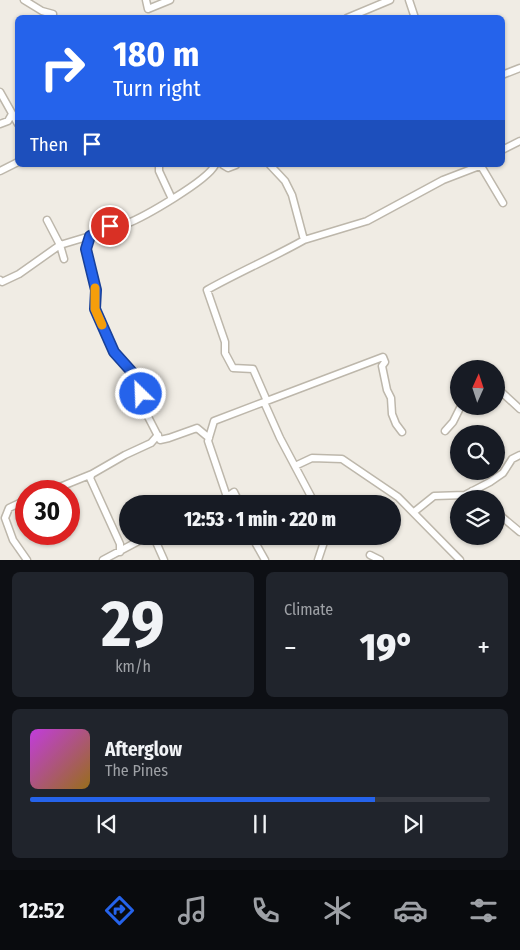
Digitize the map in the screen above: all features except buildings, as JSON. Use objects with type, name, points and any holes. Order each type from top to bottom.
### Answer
[{"type":"street","points":[[24,0],[42,11],[53,14]]},
{"type":"street","points":[[146,0],[148,9],[170,0]]},
{"type":"street","points":[[354,15],[390,0]]},
{"type":"street","points":[[409,0],[414,15]]},
{"type":"street","points":[[505,74],[520,68]]},
{"type":"street","points":[[0,92],[15,119]]},
{"type":"street","points":[[0,124],[8,121],[12,114]]},
{"type":"street","points":[[505,148],[520,141]]},
{"type":"street","points":[[0,171],[15,164]]},
{"type":"street","points":[[159,167],[159,171],[172,198]]},
{"type":"street","points":[[0,280],[2,282],[19,274],[60,245],[90,236],[110,226],[124,224],[187,190],[212,171],[214,167]]},
{"type":"street","points":[[272,167],[285,181],[292,195],[304,240]]},
{"type":"street","points":[[310,495],[265,402],[253,369],[233,368],[225,353],[225,342],[207,290],[234,275],[271,259],[304,240],[367,221],[443,180],[476,167]]},
{"type":"street","points":[[482,167],[503,203]]},
{"type":"street","points":[[47,220],[60,245],[64,259]]},
{"type":"street","points":[[90,236],[86,249],[96,290],[95,309],[114,352],[140,381],[143,406],[160,440],[197,428],[209,438]]},
{"type":"street","points":[[225,495],[208,441],[214,420],[383,357],[385,362],[382,366],[387,390],[391,398],[392,414],[402,432]]},
{"type":"street","points":[[505,395],[520,409]]},
{"type":"street","points":[[445,431],[456,415]]},
{"type":"street","points":[[77,480],[151,443],[158,435]]},
{"type":"street","points":[[474,490],[503,473],[512,459],[520,455]]},
{"type":"street","points":[[295,466],[312,458],[342,459],[398,497],[460,560]]},
{"type":"street","points":[[92,474],[90,478],[120,544],[120,552]]},
{"type":"street","points":[[414,512],[434,496],[450,495]]},
{"type":"street","points":[[0,511],[15,505]]},
{"type":"street","points":[[9,508],[2,517],[13,540],[27,560]]},
{"type":"street","points":[[505,520],[520,532]]},
{"type":"street","points":[[103,560],[132,545]]},
{"type":"street","points":[[157,545],[164,560]]},
{"type":"street","points":[[257,545],[265,560]]},
{"type":"street","points":[[318,560],[323,545]]},
{"type":"street","points":[[370,555],[380,560]]},
{"type":"slow traffic","points":[[95,288],[95,309],[102,325]]},
{"type":"route","points":[[110,226],[90,236],[86,249],[96,290],[95,309],[114,352],[140,381],[141,394]]}]
